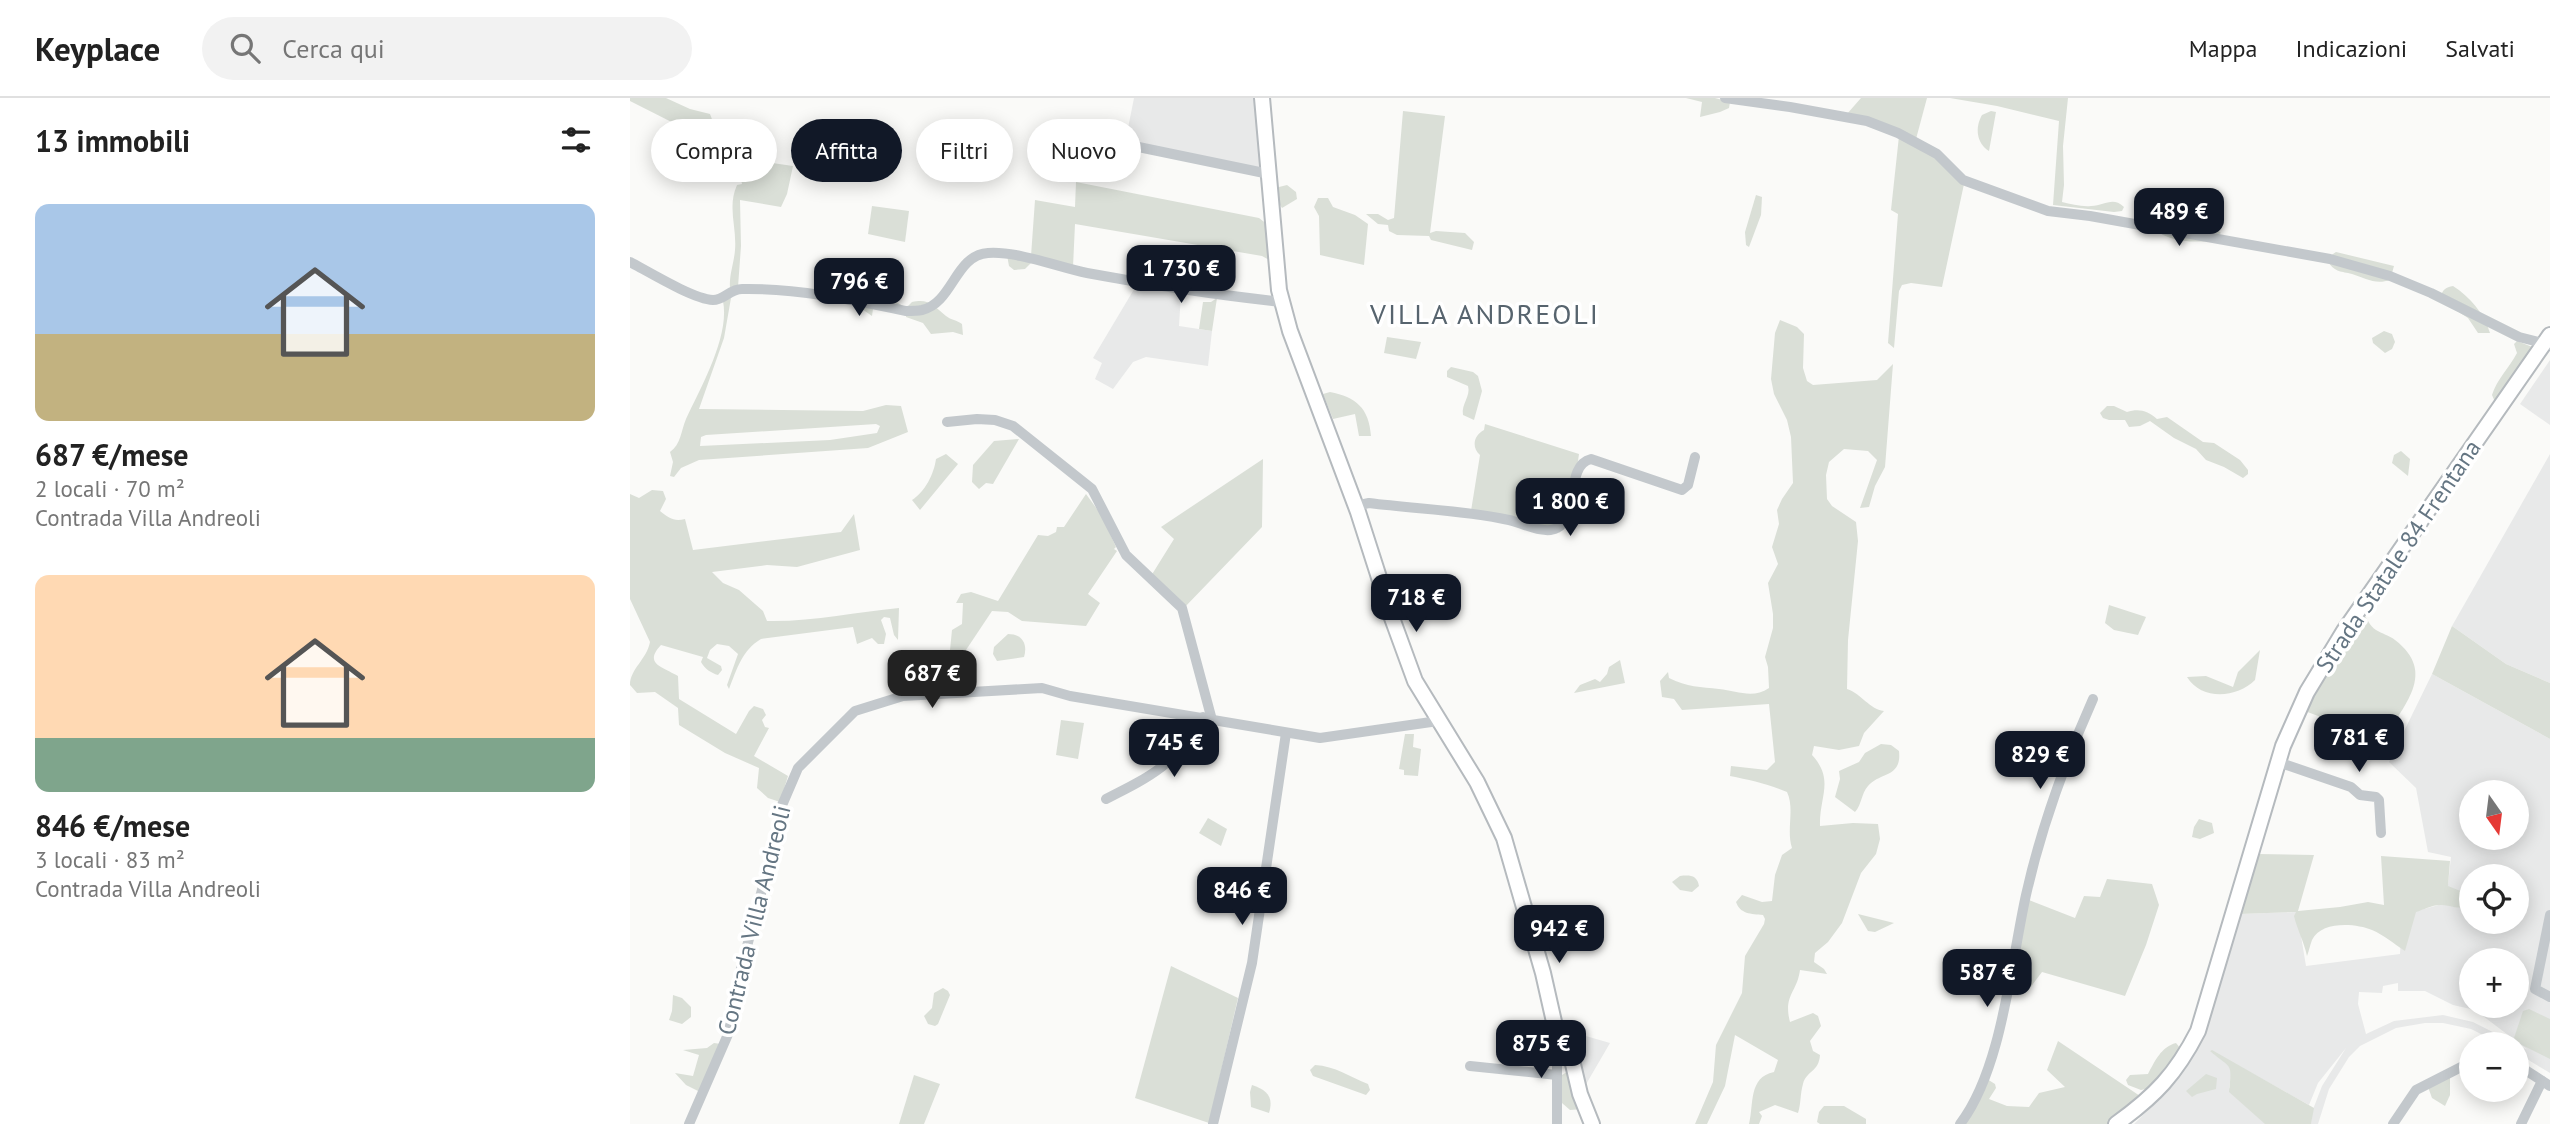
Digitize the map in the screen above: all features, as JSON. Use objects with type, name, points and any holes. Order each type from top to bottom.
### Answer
[{"type":"main road","points":[[1262,98],[1282,302],[1356,506],[1415,681],[1477,782],[1504,838],[1544,973],[1557,1035],[1568,1043],[1580,1094],[1592,1124]]},
{"type":"main road","name":"Strada Statale 84 Frentana","points":[[2116,1124],[2127,1118],[2166,1083],[2185,1058],[2199,1031],[2278,762],[2307,692],[2344,631],[2548,342]]},
{"type":"street","points":[[1725,98],[1867,121],[1898,133],[1937,154],[1963,180],[2048,211],[2090,216],[2330,259],[2390,276],[2431,293],[2519,337],[2548,342]]},
{"type":"street","points":[[1141,148],[1269,174]]},
{"type":"street","points":[[630,262],[699,297],[712,300],[740,289],[796,293],[906,311],[923,310],[937,303],[971,260],[978,255],[990,253],[1207,293],[1282,302]]},
{"type":"street","points":[[947,422],[977,419],[1013,426],[1092,489],[1126,555],[1182,608],[1208,718],[1163,768],[1107,799]]},
{"type":"street","points":[[1356,506],[1369,503],[1479,514],[1544,530],[1555,530],[1564,523],[1578,468],[1585,461],[1591,459],[1682,490],[1688,485],[1695,457]]},
{"type":"street","name":"Contrada Villa Andreoli","points":[[690,1124],[729,1032],[737,984],[776,837],[780,810],[791,782],[798,768],[855,711],[903,696],[1042,688],[1070,696],[1321,738],[1438,721]]},
{"type":"street","points":[[1960,1124],[1975,1100],[1992,1055],[2025,898],[2041,839],[2071,747],[2093,699]]},
{"type":"street","points":[[1213,1124],[1252,960],[1286,733]]},
{"type":"street","points":[[2278,762],[2351,787],[2360,795],[2376,797],[2379,800],[2381,833]]},
{"type":"street","points":[[2550,915],[2535,989],[2550,997]]},
{"type":"street","points":[[1557,1035],[1557,1124]]},
{"type":"street","points":[[1471,1066],[1557,1075]]},
{"type":"street","points":[[2393,1124],[2416,1090],[2459,1068]]},
{"type":"street","points":[[2521,1124],[2546,1084],[2529,1073]]},
{"type":"shaded area","points":[[630,98],[666,98],[690,109],[710,114],[712,119],[666,119],[630,101]]},
{"type":"shaded area","points":[[1134,98],[1257,98],[1263,170],[1141,146],[1141,119],[1130,119]]},
{"type":"shaded area","points":[[1686,98],[1715,98],[1730,102],[1729,108],[1700,117],[1702,102]]},
{"type":"shaded area","points":[[1861,98],[1927,98],[1916,139],[1847,114]]},
{"type":"shaded area","points":[[1950,98],[2068,98],[2063,146],[2062,202],[2096,206],[2116,202],[2124,207],[2122,211],[2053,205],[2059,121]]},
{"type":"shaded area","points":[[1403,111],[1445,116],[1430,233],[1465,233],[1474,242],[1472,250],[1431,240],[1429,236],[1397,235],[1389,231],[1388,225],[1378,224],[1366,214],[1378,214],[1388,220],[1394,218]]},
{"type":"shaded area","points":[[1996,112],[1989,151],[1981,144],[1978,125],[1982,115]]},
{"type":"shaded area","points":[[1899,136],[1937,159],[1964,184],[1942,287],[1911,283],[1902,285],[1899,291],[1894,348],[1888,343],[1898,214],[1891,210]]},
{"type":"shaded area","points":[[777,164],[791,166],[787,194],[781,207],[740,200],[738,287],[730,288],[735,250],[733,201],[737,185],[777,182]]},
{"type":"shaded area","points":[[1076,182],[1259,218],[1268,225],[1271,261],[1262,256],[1075,224],[1073,267],[1033,261],[1025,269],[1014,270],[1009,266],[1007,255],[1031,256],[1035,200],[1075,207]]},
{"type":"shaded area","points":[[1287,185],[1296,192],[1297,199],[1282,208],[1278,200],[1278,190],[1279,187]]},
{"type":"shaded area","points":[[1756,195],[1762,197],[1761,215],[1749,247],[1746,245],[1745,232]]},
{"type":"shaded area","points":[[1318,198],[1328,198],[1333,207],[1355,215],[1368,224],[1364,265],[1320,255],[1319,216],[1314,207]]},
{"type":"shaded area","points":[[872,206],[909,211],[905,242],[868,234]]},
{"type":"shaded area","points":[[2151,210],[2167,211],[2207,221],[2221,233],[2210,241],[2193,242],[2167,237],[2147,222],[2147,213]]},
{"type":"shaded area","points":[[2336,252],[2394,266],[2390,280],[2375,281],[2336,270],[2328,262],[2330,256]]},
{"type":"shaded area","points":[[1136,286],[1181,294],[1179,326],[1212,331],[1208,366],[1146,357],[1133,362],[1113,389],[1095,379],[1102,363],[1093,358]]},
{"type":"shaded area","points":[[2453,286],[2476,306],[2490,333],[2478,333],[2468,318],[2440,300],[2444,290]]},
{"type":"shaded area","points":[[731,298],[724,338],[699,409],[863,411],[886,405],[901,406],[908,432],[868,448],[699,460],[681,468],[674,477],[670,476],[673,462],[670,452],[679,441],[718,345],[724,315],[723,301]],"holes":[[[876,424],[880,426],[877,433],[830,440],[700,446],[701,437],[706,435]]]},
{"type":"shaded area","points":[[1217,298],[1212,331],[1199,329],[1203,302],[1211,302]]},
{"type":"shaded area","points":[[883,299],[895,301],[906,308],[912,302],[927,302],[962,324],[963,335],[953,332],[931,334],[923,323],[906,317],[906,312],[873,309],[872,316],[862,309],[862,306]]},
{"type":"shaded area","points":[[1780,320],[1797,327],[1804,334],[1803,368],[1807,381],[1813,385],[1877,380],[1893,364],[1885,467],[1875,486],[1869,507],[1860,508],[1877,460],[1868,451],[1844,449],[1829,462],[1826,475],[1827,499],[1832,506],[1856,522],[1858,541],[1848,640],[1847,689],[1884,711],[1864,733],[1859,746],[1839,750],[1814,746],[1812,755],[1819,764],[1824,781],[1820,826],[1878,824],[1880,839],[1876,854],[1861,873],[1842,923],[1828,942],[1815,953],[1814,962],[1827,974],[1800,970],[1789,1000],[1790,1022],[1813,1013],[1818,1016],[1821,1026],[1810,1041],[1813,1051],[1820,1055],[1819,1061],[1805,1080],[1798,1113],[1775,1105],[1759,1112],[1762,1116],[1759,1124],[1749,1124],[1756,1086],[1766,1075],[1774,1072],[1778,1060],[1735,1035],[1725,1086],[1707,1124],[1695,1124],[1713,1082],[1716,1045],[1742,993],[1745,956],[1765,919],[1763,915],[1743,911],[1736,902],[1742,895],[1762,902],[1772,901],[1775,875],[1782,855],[1792,848],[1790,805],[1787,792],[1730,776],[1731,766],[1767,770],[1775,762],[1769,704],[1682,710],[1674,699],[1662,697],[1660,681],[1668,672],[1669,678],[1694,686],[1751,694],[1769,688],[1765,657],[1773,628],[1773,614],[1768,583],[1778,564],[1772,547],[1779,524],[1777,510],[1793,483],[1791,437],[1771,379],[1775,333]]},
{"type":"shaded area","points":[[2384,331],[2392,334],[2395,342],[2392,349],[2385,353],[2373,343],[2372,338]]},
{"type":"shaded area","points":[[1387,337],[1421,342],[1416,359],[1384,353]]},
{"type":"shaded area","points":[[2517,341],[2535,348],[2495,402],[2492,395],[2517,353],[2514,344]]},
{"type":"shaded area","points":[[2550,360],[2550,425],[2520,404]]},
{"type":"shaded area","points":[[1451,367],[1473,372],[1478,376],[1482,391],[1474,420],[1463,415],[1468,386],[1447,377],[1447,371]]},
{"type":"shaded area","points":[[1330,392],[1347,397],[1360,405],[1370,426],[1371,436],[1359,436],[1355,414],[1333,419],[1323,394]]},
{"type":"shaded area","points":[[2107,406],[2127,412],[2143,411],[2157,419],[2167,417],[2203,442],[2214,443],[2240,460],[2248,474],[2243,478],[2206,460],[2196,449],[2150,421],[2129,427],[2125,420],[2103,418],[2100,413]]},
{"type":"shaded area","points":[[1485,424],[1579,454],[1559,523],[1548,527],[1471,511],[1480,455],[1475,448],[1475,441],[1484,430]]},
{"type":"shaded area","points":[[1019,439],[993,484],[986,483],[979,489],[972,482],[973,465],[994,441]]},
{"type":"shaded area","points":[[2401,451],[2410,459],[2408,476],[2392,463],[2394,455]]},
{"type":"shaded area","points":[[946,454],[958,464],[920,510],[912,500],[928,482],[936,459]]},
{"type":"shaded area","points":[[2550,454],[2550,683],[2506,664],[2452,626]]},
{"type":"shaded area","points":[[1263,459],[1262,527],[1183,609],[1151,576],[1174,539],[1161,527]]},
{"type":"shaded area","points":[[652,490],[663,491],[666,499],[660,511],[672,519],[685,519],[693,550],[841,532],[854,514],[860,550],[797,567],[767,565],[712,572],[723,583],[739,590],[763,611],[767,621],[899,608],[898,640],[890,618],[884,617],[881,620],[886,634],[884,644],[878,644],[872,638],[857,644],[853,627],[761,639],[745,654],[729,689],[727,685],[738,654],[729,646],[717,644],[710,650],[707,658],[721,666],[722,670],[718,675],[704,667],[701,662],[703,657],[661,645],[656,651],[654,657],[657,664],[678,676],[679,699],[736,734],[754,706],[763,709],[766,715],[762,720],[765,727],[769,728],[754,756],[788,776],[780,802],[768,798],[757,788],[759,768],[725,753],[679,725],[678,708],[655,692],[637,693],[630,685],[650,642],[630,599],[630,494],[639,498]]},
{"type":"shaded area","points":[[1086,494],[1102,516],[1117,551],[1088,594],[1100,603],[1086,626],[1022,621],[1008,612],[992,611],[960,659],[949,660],[952,630],[962,624],[963,603],[956,603],[961,594],[971,592],[998,601],[1038,535],[1048,536],[1056,532],[1057,527],[1064,527]]},
{"type":"shaded area","points":[[2109,605],[2146,617],[2138,635],[2114,630],[2105,623]]},
{"type":"shaded area","points":[[2362,613],[2374,628],[2393,638],[2408,652],[2414,665],[2413,690],[2383,740],[2302,710]]},
{"type":"shaded area","points":[[2452,626],[2506,664],[2550,683],[2550,739],[2432,674]]},
{"type":"shaded area","points":[[1008,634],[1023,641],[1024,657],[997,661],[993,654],[994,647]]},
{"type":"shaded area","points":[[2260,650],[2255,680],[2239,690],[2210,693],[2193,685],[2187,677],[2206,676],[2233,687],[2238,672]]},
{"type":"shaded area","points":[[1620,660],[1625,683],[1574,693],[1580,685],[1595,679],[1600,682],[1609,667]]},
{"type":"shaded area","points":[[2432,674],[2550,739],[2550,1073],[2529,1060],[2529,1032],[2504,1032],[2486,1018],[2529,1018],[2529,948],[2459,948],[2459,1006],[2425,991],[2398,991],[2398,983],[2383,986],[2382,993],[2359,992],[2358,1004],[2366,1034],[2394,1021],[2443,1015],[2473,1022],[2493,1032],[2477,1032],[2443,1023],[2425,1023],[2396,1028],[2360,1046],[2349,1057],[2329,1089],[2318,1124],[2311,1124],[2312,1112],[2322,1086],[2346,1048],[2318,1083],[2309,1105],[2210,1050],[2229,1064],[2232,1070],[2229,1088],[2273,1124],[2134,1124],[2170,1088],[2200,1042],[2240,914],[2297,912],[2306,966],[2400,954],[2402,915],[2446,903],[2451,857],[2428,852],[2416,788],[2389,762]]},
{"type":"shaded area","points":[[1061,720],[1084,723],[1078,759],[1056,755]]},
{"type":"shaded area","points":[[1405,734],[1414,734],[1413,747],[1421,749],[1418,776],[1404,775],[1404,770],[1399,769]]},
{"type":"shaded area","points":[[1881,744],[1891,745],[1899,751],[1897,766],[1868,786],[1855,812],[1835,797],[1840,779],[1839,771],[1859,762],[1865,753]]},
{"type":"shaded area","points":[[1208,818],[1227,829],[1221,846],[1199,833]]},
{"type":"shaded area","points":[[2199,819],[2212,823],[2214,833],[2200,839],[2192,837]]},
{"type":"shaded area","points":[[2258,854],[2314,855],[2298,911],[2368,902],[2384,905],[2381,856],[2450,861],[2448,886],[2459,890],[2459,908],[2437,905],[2416,912],[2405,951],[2372,930],[2339,925],[2323,929],[2316,934],[2307,956],[2294,916],[2296,912],[2240,914]]},
{"type":"shaded area","points":[[1680,876],[1692,876],[1699,886],[1692,892],[1680,890],[1672,882]]},
{"type":"shaded area","points":[[2107,879],[2152,884],[2159,905],[2125,996],[2042,972],[2030,988],[2011,981],[2029,900],[2075,918],[2084,896],[2100,897]]},
{"type":"shaded area","points":[[1858,914],[1894,923],[1875,932],[1868,931]]},
{"type":"shaded area","points":[[1171,966],[1238,998],[1209,1123],[1135,1098]]},
{"type":"shaded area","points":[[943,988],[950,995],[938,1024],[928,1024],[924,1016],[932,1008],[934,993]]},
{"type":"shaded area","points":[[673,995],[682,998],[691,1007],[691,1017],[682,1024],[669,1020]]},
{"type":"shaded area","points":[[2529,1009],[2550,1019],[2550,1059],[2529,1048],[2529,1032],[2516,1032],[2521,1018],[2529,1018]]},
{"type":"shaded area","points":[[1561,1023],[1572,1032],[1610,1043],[1585,1086],[1576,1042]]},
{"type":"shaded area","points":[[2058,1041],[2143,1098],[2110,1124],[1964,1124],[1987,1079],[1995,1084],[1996,1088],[1989,1099],[2007,1106],[2029,1107],[2039,1093],[2065,1087],[2047,1070]]},
{"type":"shaded area","points":[[714,1043],[721,1044],[700,1092],[686,1085],[675,1073],[693,1076],[699,1055],[683,1050],[707,1048]]},
{"type":"shaded area","points":[[2176,1043],[2181,1049],[2154,1087],[2141,1090],[2128,1085],[2126,1080],[2130,1075],[2148,1074],[2162,1051]]},
{"type":"shaded area","points":[[2210,1051],[2314,1108],[2311,1124],[2265,1124],[2229,1092],[2229,1067]]},
{"type":"shaded area","points":[[1315,1065],[1342,1072],[1368,1084],[1370,1090],[1366,1095],[1313,1076],[1310,1070]]},
{"type":"shaded area","points":[[1570,1070],[1583,1109],[1570,1110],[1562,1103],[1562,1075]]},
{"type":"shaded area","points":[[2206,1074],[2217,1078],[2216,1089],[2192,1097],[2186,1091]]},
{"type":"shaded area","points":[[914,1075],[940,1084],[924,1124],[899,1124]]},
{"type":"shaded area","points":[[2450,1077],[2450,1095],[2445,1106],[2432,1098],[2428,1087]]},
{"type":"shaded area","points":[[1252,1085],[1262,1089],[1270,1098],[1269,1113],[1251,1107]]},
{"type":"shaded area","points":[[1824,1106],[1844,1106],[1866,1119],[1866,1124],[1820,1124],[1817,1122],[1819,1112]]},
{"type":"district","name":"VILLA ANDREOLI","points":[[1485,313]]}]
